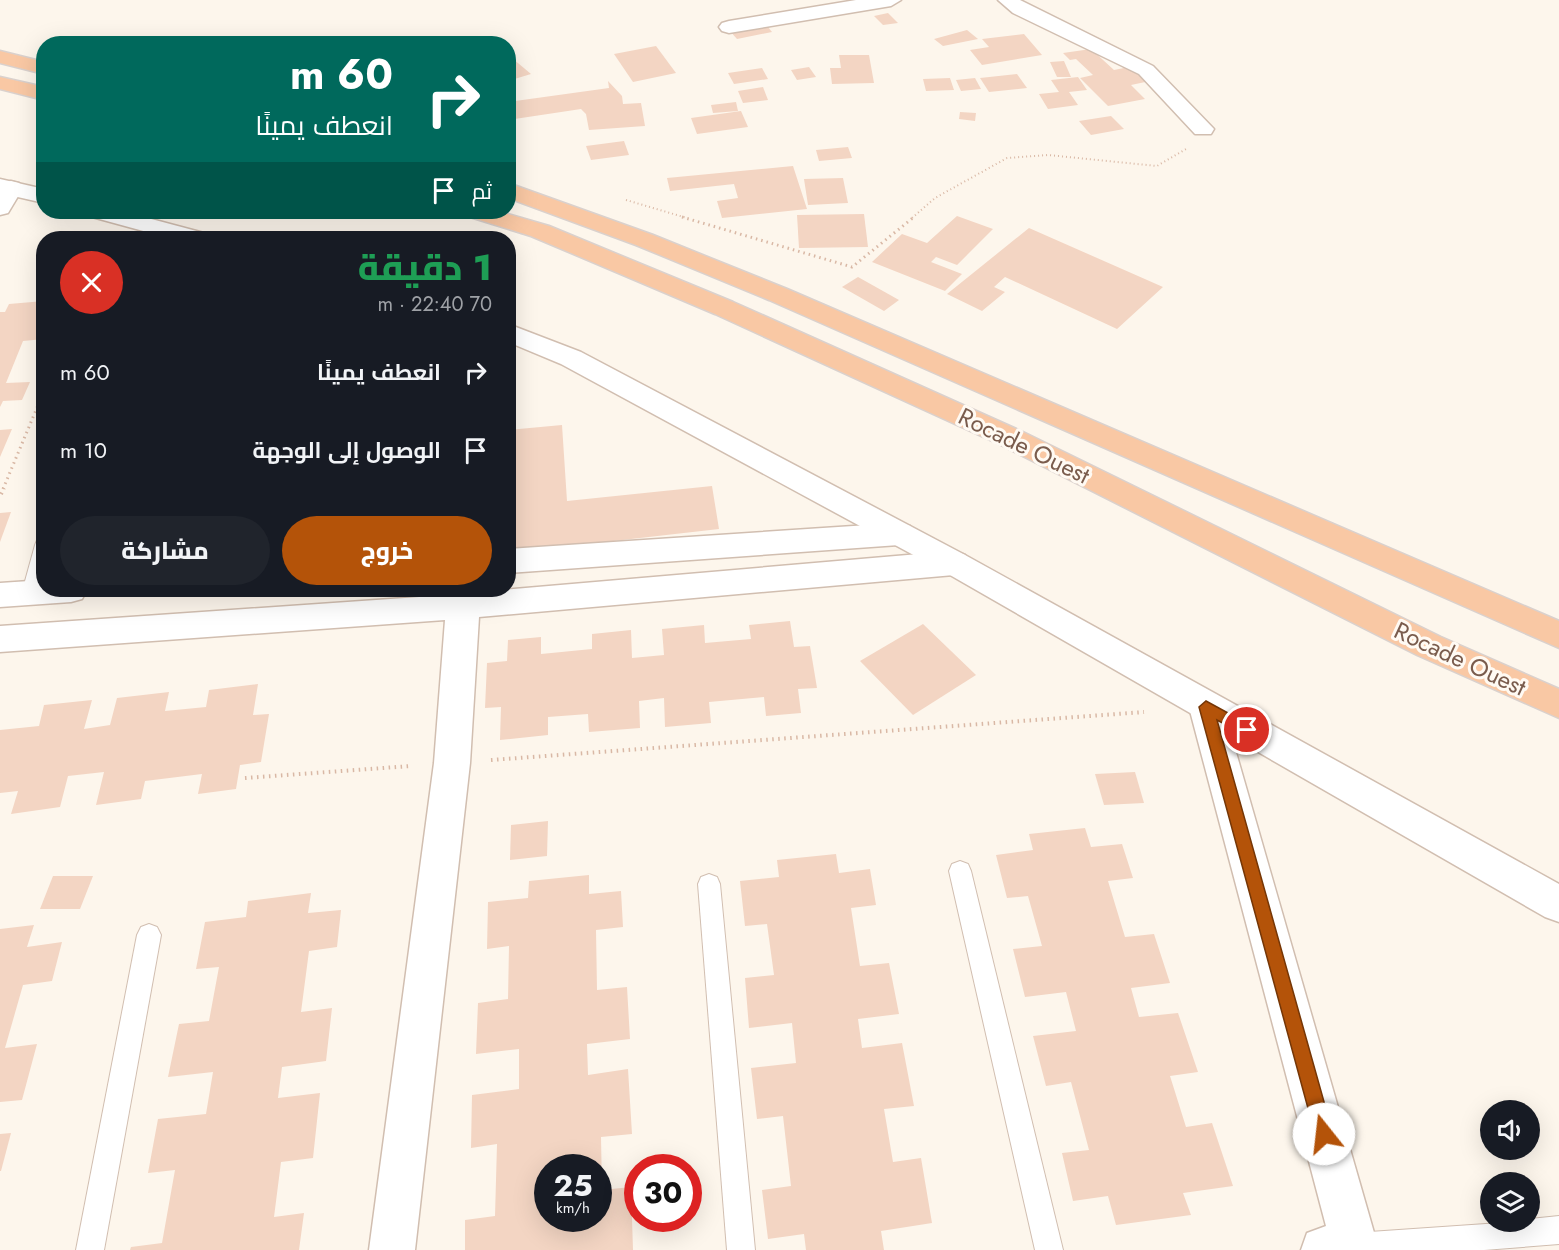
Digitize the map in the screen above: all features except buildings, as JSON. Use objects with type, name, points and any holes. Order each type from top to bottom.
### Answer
[{"type":"highway","points":[[0,57],[36,66]]},
{"type":"highway","points":[[0,83],[36,92]]},
{"type":"highway","name":"Rocade Ouest","points":[[516,193],[574,212],[753,283],[1043,411],[1333,533],[1559,635]]},
{"type":"highway","name":"Rocade Ouest","points":[[501,219],[540,231],[724,308],[1003,435],[1429,646],[1559,704]]},
{"type":"highway","points":[[1333,533],[1559,621]]},
{"type":"highway","points":[[1429,646],[1559,716]]},
{"type":"street","points":[[729,27],[891,0]]},
{"type":"street","points":[[1008,0],[1020,9],[1146,70],[1203,129]]},
{"type":"street","points":[[4,194],[36,196]]},
{"type":"street","points":[[126,219],[169,231]]},
{"type":"street","points":[[516,335],[571,358],[954,563],[1559,904]]},
{"type":"street","points":[[516,560],[899,534]]},
{"type":"street","points":[[516,594],[954,563]]},
{"type":"street","points":[[0,595],[36,592]]},
{"type":"street","points":[[0,639],[464,598],[452,763],[392,1250]]},
{"type":"street","points":[[1206,707],[1345,1249]]},
{"type":"lane","points":[[32,592],[36,576]]},
{"type":"lane","points":[[960,871],[1049,1250]]},
{"type":"lane","points":[[710,884],[741,1250]]},
{"type":"lane","points":[[90,1250],[149,935]]},
{"type":"lane","points":[[1345,1249],[1559,1230]]},
{"type":"path","points":[[622,199],[852,267],[935,198],[1008,158],[1048,154],[1157,166],[1182,154],[1203,129]]},
{"type":"path","points":[[1,494],[36,411]]},
{"type":"path","points":[[245,778],[1206,707]]},
{"type":"route","points":[[1247,730],[1206,707],[1324,1134]]}]
